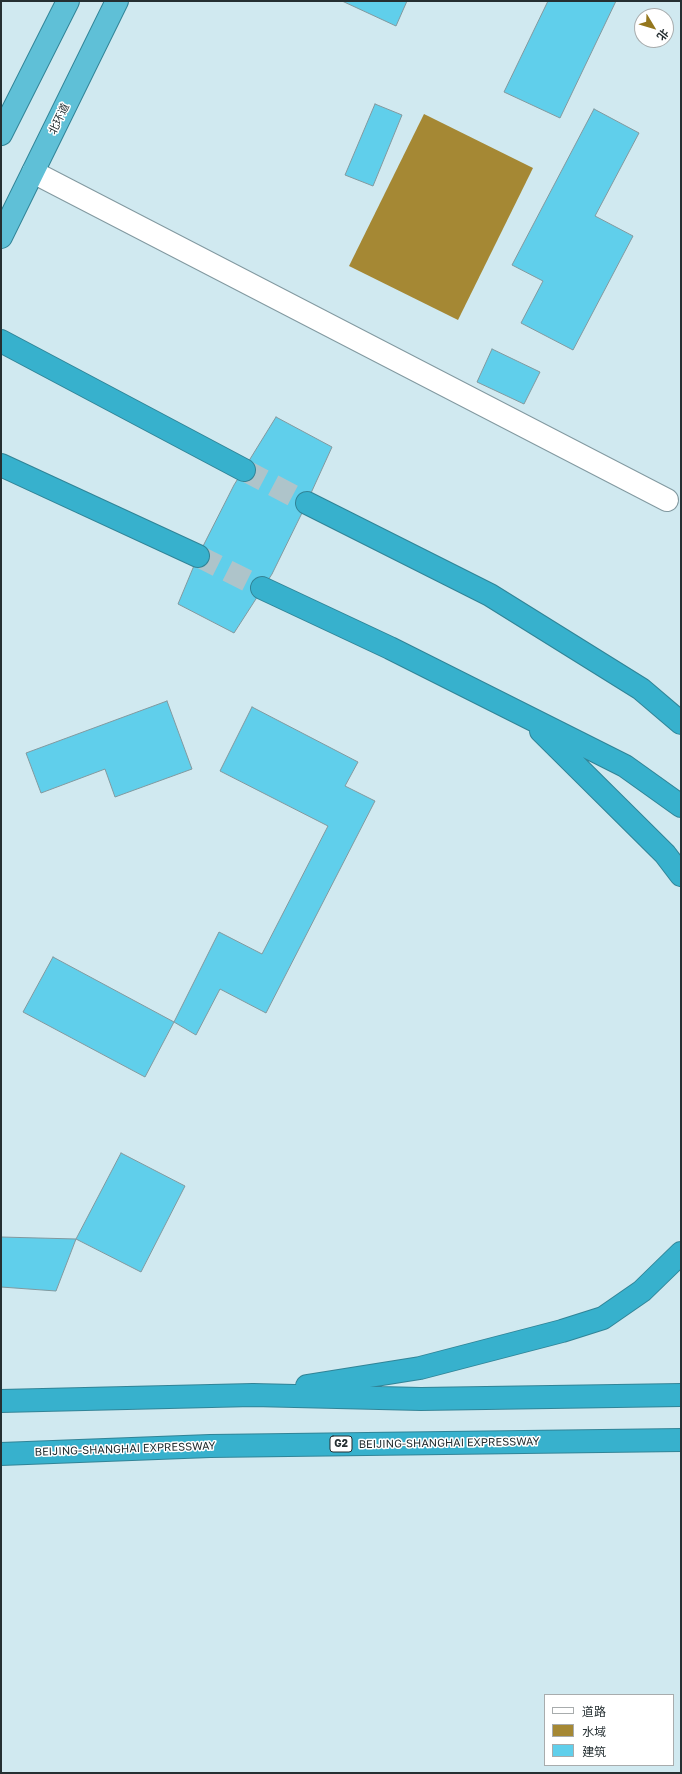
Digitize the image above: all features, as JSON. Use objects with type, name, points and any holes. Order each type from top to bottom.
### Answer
[{"type":"highway","points":[[1,134],[68,1]]},
{"type":"highway","name":"北环道","points":[[1,236],[117,1]]},
{"type":"highway","points":[[1,341],[244,470]]},
{"type":"highway","points":[[1,465],[198,556]]},
{"type":"highway","points":[[307,503],[490,595],[641,689],[681,723]]},
{"type":"highway","points":[[262,588],[390,648],[625,766],[681,806]]},
{"type":"highway","points":[[528,717],[665,854],[681,875]]},
{"type":"highway","points":[[253,1395],[420,1368],[562,1331],[603,1318],[642,1291],[681,1252]]},
{"type":"highway","points":[[1,1401],[253,1395],[421,1399],[681,1395]]},
{"type":"highway","name":"BEIJING-SHANGHAI EXPRESSWAY","points":[[1,1454],[210,1446],[681,1440]]},
{"type":"street","points":[[33,172],[667,500]]},
{"type":"water","points":[[424,114],[533,168],[458,320],[349,266]]},
{"type":"building","points":[[342,1],[407,1],[396,26]]},
{"type":"building","points":[[548,1],[616,1],[560,118],[504,92]]},
{"type":"building","points":[[375,104],[402,115],[373,186],[345,175]]},
{"type":"building","points":[[594,109],[639,133],[595,216],[633,236],[573,350],[521,323],[543,281],[512,265]]},
{"type":"building","points":[[492,349],[540,372],[524,404],[477,382]]},
{"type":"building","points":[[276,417],[332,447],[272,574],[234,633],[178,604],[198,556],[234,485]]},
{"type":"building","points":[[167,701],[192,769],[115,797],[105,769],[41,793],[26,753]]},
{"type":"building","points":[[252,707],[358,762],[345,786],[375,801],[266,1013],[220,989],[196,1035],[174,1022],[219,932],[262,954],[328,826],[220,771]]},
{"type":"building","points":[[53,957],[174,1022],[145,1077],[23,1012]]},
{"type":"building","points":[[121,1153],[185,1186],[141,1272],[76,1239]]},
{"type":"building","points":[[1,1237],[76,1239],[56,1291],[1,1287]]},
{"type":"tunnel","points":[[244,470],[307,503]]},
{"type":"tunnel","points":[[198,556],[262,588]]}]
